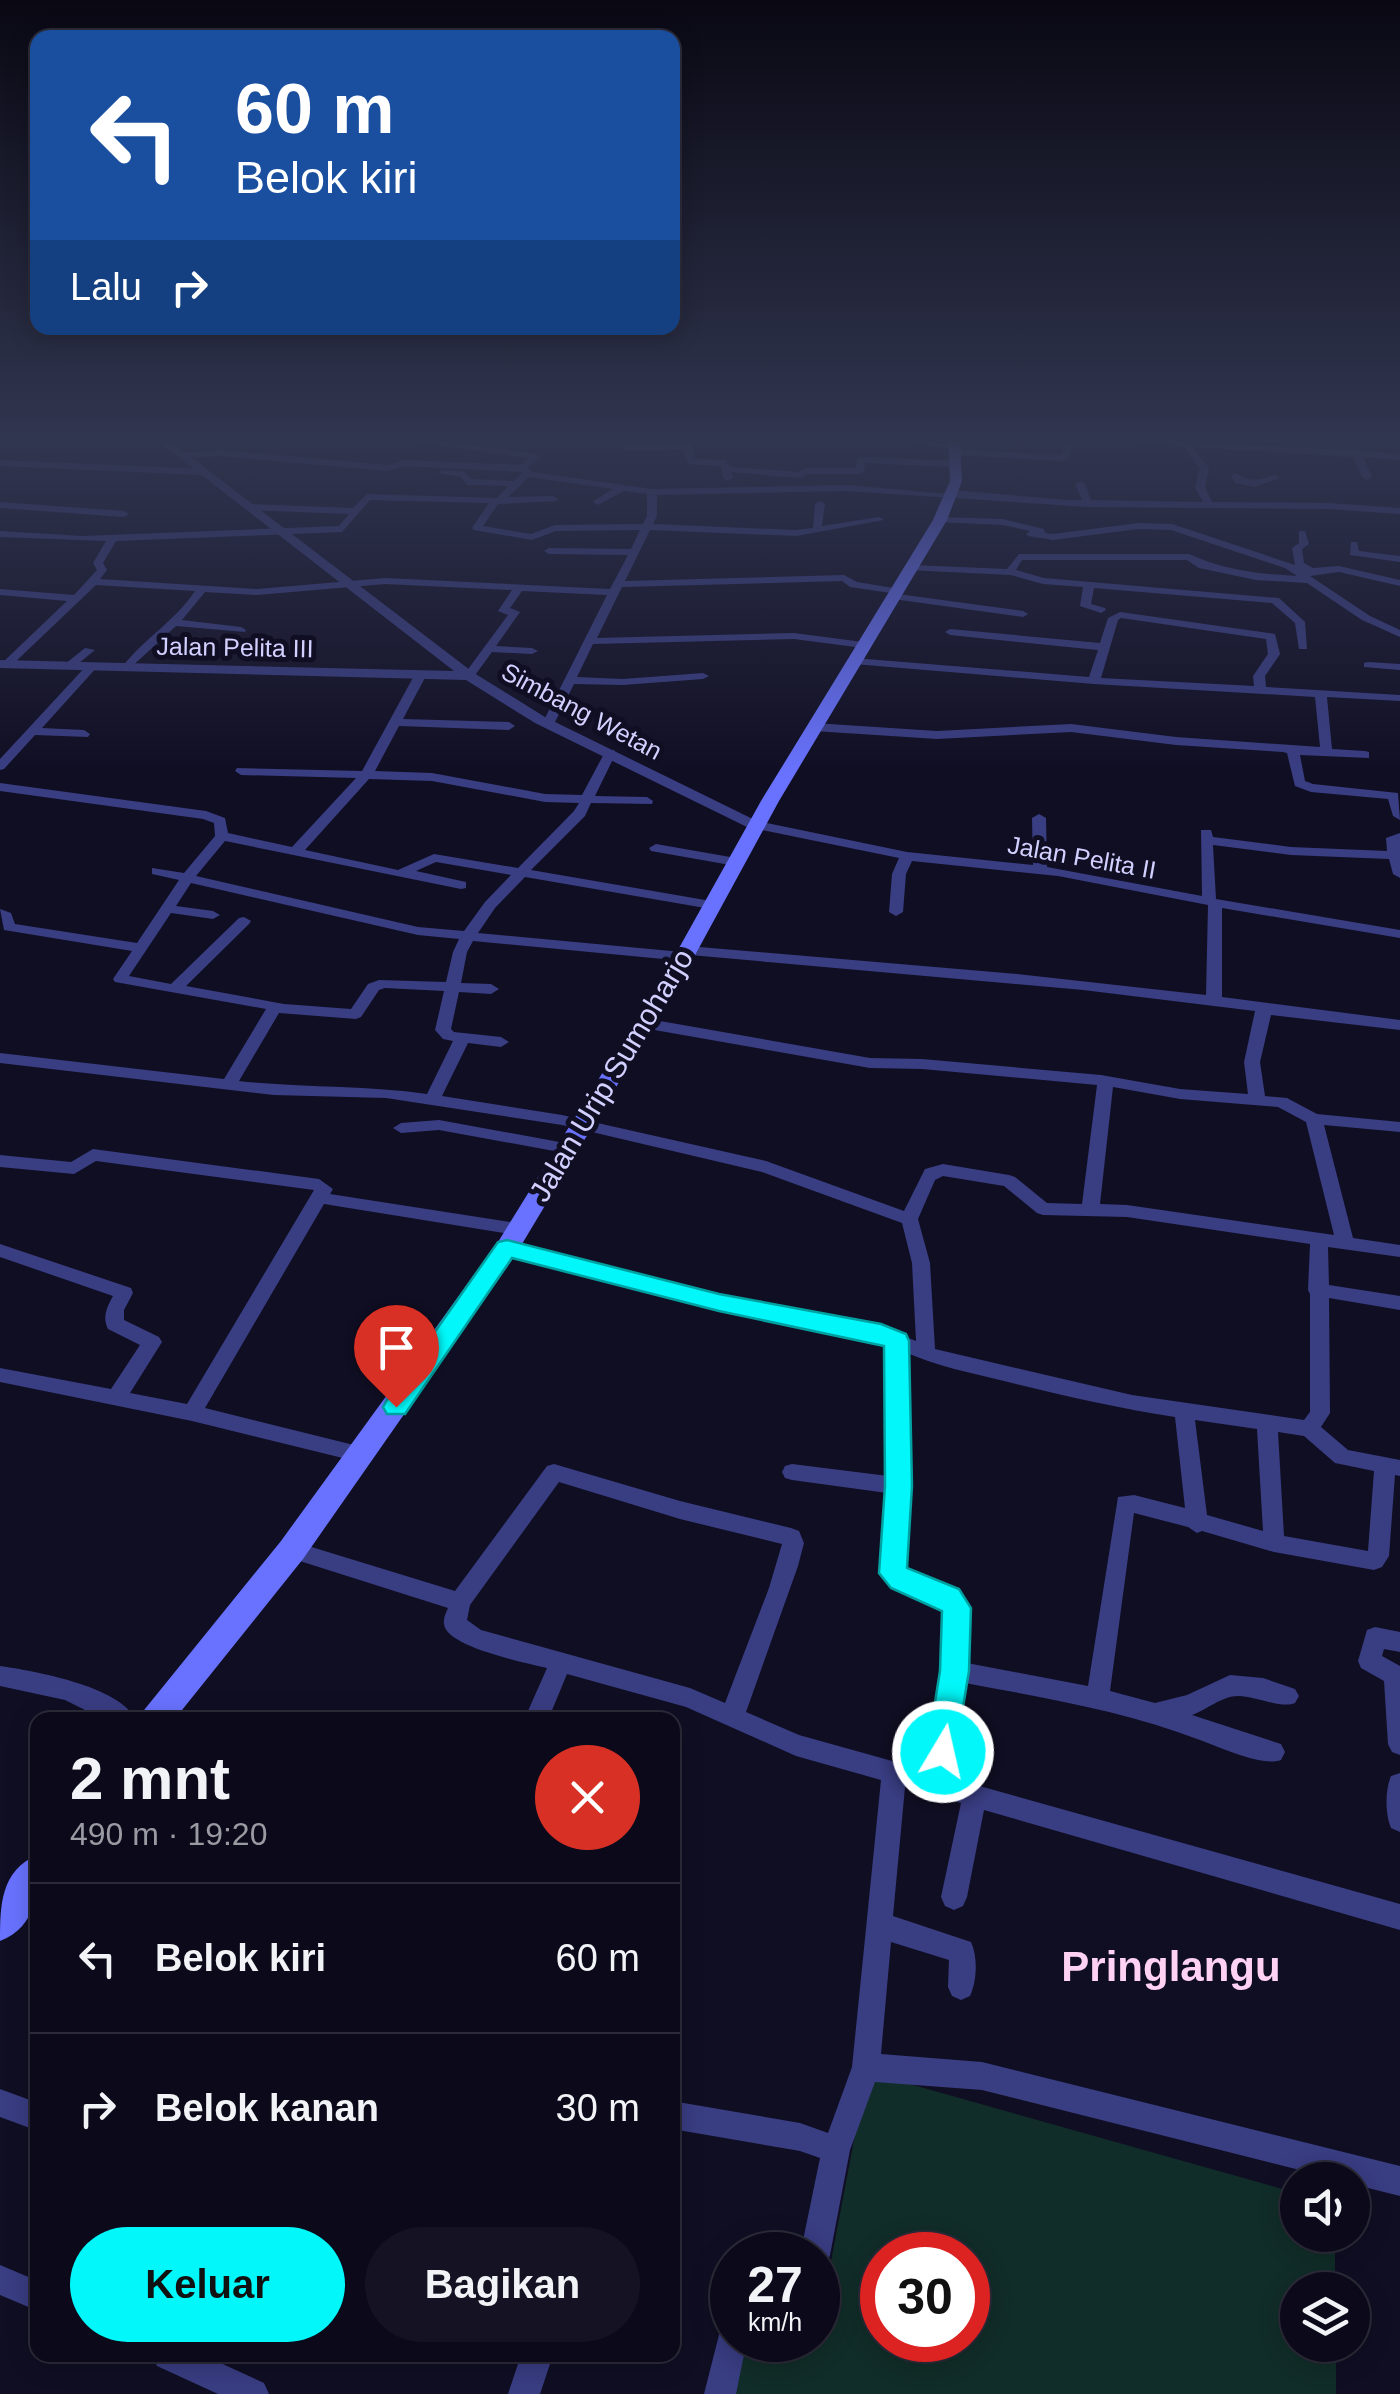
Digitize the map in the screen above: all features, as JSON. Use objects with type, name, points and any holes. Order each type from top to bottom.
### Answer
[{"type":"main road","name":"Jalan Urip Sumoharjo","points":[[160,1712],[292,1550],[512,1239],[686,954],[814,727],[923,550]]},
{"type":"main road","points":[[0,1923],[30,1883]]},
{"type":"street","points":[[3,664],[93,582],[102,570],[98,563],[105,550]]},
{"type":"street","name":"Simbang Wetan","points":[[303,550],[469,676],[548,724],[757,825]]},
{"type":"street","points":[[548,550],[633,552],[548,724]]},
{"type":"street","points":[[1064,550],[1071,557]]},
{"type":"street","points":[[1235,550],[1307,572],[1366,618],[1397,627]]},
{"type":"street","points":[[1298,550],[1307,572]]},
{"type":"street","points":[[1354,550],[1354,553],[1400,558]]},
{"type":"street","points":[[1012,572],[1016,558],[1189,557],[1203,566],[1256,577],[1339,570],[1400,583]]},
{"type":"street","points":[[912,568],[1012,572],[1021,577],[1275,600],[1300,622],[1303,647]]},
{"type":"street","points":[[93,582],[264,592],[346,582],[518,589],[844,578],[854,585],[895,594],[1022,614]]},
{"type":"street","points":[[1089,584],[1085,606],[1101,610]]},
{"type":"street","points":[[469,676],[515,612],[503,611],[518,589]]},
{"type":"street","points":[[128,667],[189,609],[201,590]]},
{"type":"street","points":[[0,592],[74,598]]},
{"type":"street","points":[[1094,682],[1102,647],[1118,615],[1271,636],[1274,654],[1259,676],[1260,690]]},
{"type":"street","points":[[171,622],[241,630]]},
{"type":"street","points":[[950,632],[1102,647]]},
{"type":"street","points":[[592,641],[764,635],[858,653],[1094,682],[1400,698]]},
{"type":"street","points":[[490,649],[532,651]]},
{"type":"street","points":[[0,766],[90,658]]},
{"type":"street","name":"Jalan Pelita III","points":[[3,664],[69,666],[90,658],[128,667],[469,676]]},
{"type":"street","points":[[1368,665],[1400,667]]},
{"type":"street","points":[[296,852],[367,774],[421,674]]},
{"type":"street","points":[[571,680],[623,682],[703,676]]},
{"type":"street","points":[[1321,694],[1326,721],[1324,752]]},
{"type":"street","points":[[398,722],[509,726]]},
{"type":"street","points":[[814,727],[870,734],[937,735],[1093,729],[1138,737],[1365,754]]},
{"type":"street","points":[[32,731],[84,734]]},
{"type":"street","points":[[1294,750],[1296,781],[1304,786],[1397,797],[1400,816]]},
{"type":"street","points":[[501,1042],[448,1036],[443,1030],[467,938],[490,905],[580,813],[610,753]]},
{"type":"street","points":[[241,770],[432,777],[506,792],[647,801]]},
{"type":"street","points":[[0,802],[8,788],[214,817],[224,826],[222,836],[188,877],[120,979],[278,1007],[349,1015],[361,1011],[379,984],[492,989]]},
{"type":"street","points":[[1039,818],[1040,870]]},
{"type":"street","name":"Jalan Pelita II","points":[[757,825],[908,856],[1040,870],[1400,934]]},
{"type":"street","points":[[222,836],[461,885]]},
{"type":"street","points":[[1214,1001],[1207,836],[1398,866],[1391,840],[1400,837]]},
{"type":"street","points":[[656,848],[736,862]]},
{"type":"street","points":[[896,912],[899,874],[908,856]]},
{"type":"street","points":[[404,873],[429,858],[711,905]]},
{"type":"street","points":[[157,872],[349,918],[467,938],[936,970],[1400,1025]]},
{"type":"street","points":[[168,908],[212,915]]},
{"type":"street","points":[[0,913],[6,916],[9,927],[143,948]]},
{"type":"street","points":[[174,989],[244,921]]},
{"type":"street","points":[[230,1085],[270,1011],[278,1007]]},
{"type":"street","points":[[1257,1098],[1252,1062],[1263,1029],[1263,1009]]},
{"type":"street","points":[[643,1023],[870,1063],[922,1064],[1106,1081],[1180,1094],[1257,1098],[1288,1104],[1314,1119],[1400,1127]]},
{"type":"street","points":[[432,1100],[462,1038]]},
{"type":"street","points":[[0,1058],[230,1085],[386,1093],[582,1124],[766,1166],[909,1220],[916,1233],[926,1312],[925,1354]]},
{"type":"street","points":[[1090,1211],[1106,1081]]},
{"type":"street","points":[[1314,1119],[1345,1242]]},
{"type":"street","points":[[401,1128],[440,1126],[565,1148]]},
{"type":"street","points":[[0,1161],[74,1168],[93,1154],[318,1185],[324,1189],[192,1413]]},
{"type":"street","points":[[909,1220],[926,1179],[931,1172],[942,1170],[1009,1181],[1043,1209],[1127,1212],[1400,1250]]},
{"type":"street","points":[[321,1198],[512,1239],[719,1302],[881,1334],[925,1354],[1033,1382],[1184,1412],[1309,1429],[1342,1457],[1392,1467],[1376,1559],[1366,1562],[1197,1524],[1134,1502],[1123,1507],[1098,1697]]},
{"type":"street","points":[[1309,1429],[1320,1413],[1319,1238]]},
{"type":"street","points":[[0,1250],[124,1293],[115,1310],[114,1324],[152,1342],[116,1398]]},
{"type":"street","points":[[1317,1290],[1400,1303]]},
{"type":"street","points":[[897,1341],[898,1486],[893,1573],[954,1602],[954,1671],[938,1784]]},
{"type":"street","points":[[0,1375],[192,1413],[363,1454]]},
{"type":"street","points":[[1184,1412],[1197,1524]]},
{"type":"street","points":[[1267,1425],[1274,1543]]},
{"type":"street","points":[[732,1718],[753,1652],[772,1619],[794,1543],[790,1537],[680,1510],[554,1472],[460,1602],[455,1624],[463,1632],[690,1698],[732,1718],[796,1745],[1400,1916]]},
{"type":"street","points":[[792,1472],[898,1486]]},
{"type":"street","points":[[292,1550],[460,1602]]},
{"type":"street","points":[[1400,1642],[1375,1636],[1369,1661],[1395,1674],[1400,1744]]},
{"type":"street","points":[[540,1712],[562,1662]]},
{"type":"street","points":[[954,1671],[1098,1697],[1155,1713],[1239,1745],[1274,1752]]},
{"type":"street","points":[[0,1676],[46,1684],[113,1712]]},
{"type":"street","points":[[1155,1713],[1191,1704],[1230,1685],[1263,1688],[1287,1696]]},
{"type":"street","points":[[820,2232],[836,2150],[866,2066],[894,1774]]},
{"type":"street","points":[[1400,1784],[1400,1820]]},
{"type":"street","points":[[954,1898],[975,1794]]},
{"type":"street","points":[[879,1924],[962,1951],[961,1987]]},
{"type":"street","points":[[866,2066],[982,2076],[1400,2179]]},
{"type":"street","points":[[0,2104],[30,2114]]},
{"type":"street","points":[[680,2116],[800,2137],[836,2150]]},
{"type":"street","points":[[0,2280],[30,2293]]},
{"type":"street","points":[[183,2362],[252,2394]]},
{"type":"street","points":[[524,2394],[534,2362]]},
{"type":"street","points":[[720,2394],[727,2362]]},
{"type":"green space","points":[[867,2072],[1280,2188],[1280,2252],[1335,2252],[1335,2272],[1280,2272],[1280,2362],[1336,2362],[1336,2394],[733,2394],[740,2362],[840,2362],[840,2232],[837,2232]]},
{"type":"district","name":"Pringlangu","points":[[1171,1966]]},
{"type":"route","points":[[396,1407],[507,1248],[719,1302],[881,1334],[897,1341],[898,1486],[893,1573],[896,1578],[949,1598],[957,1608],[954,1671],[943,1752]]}]
